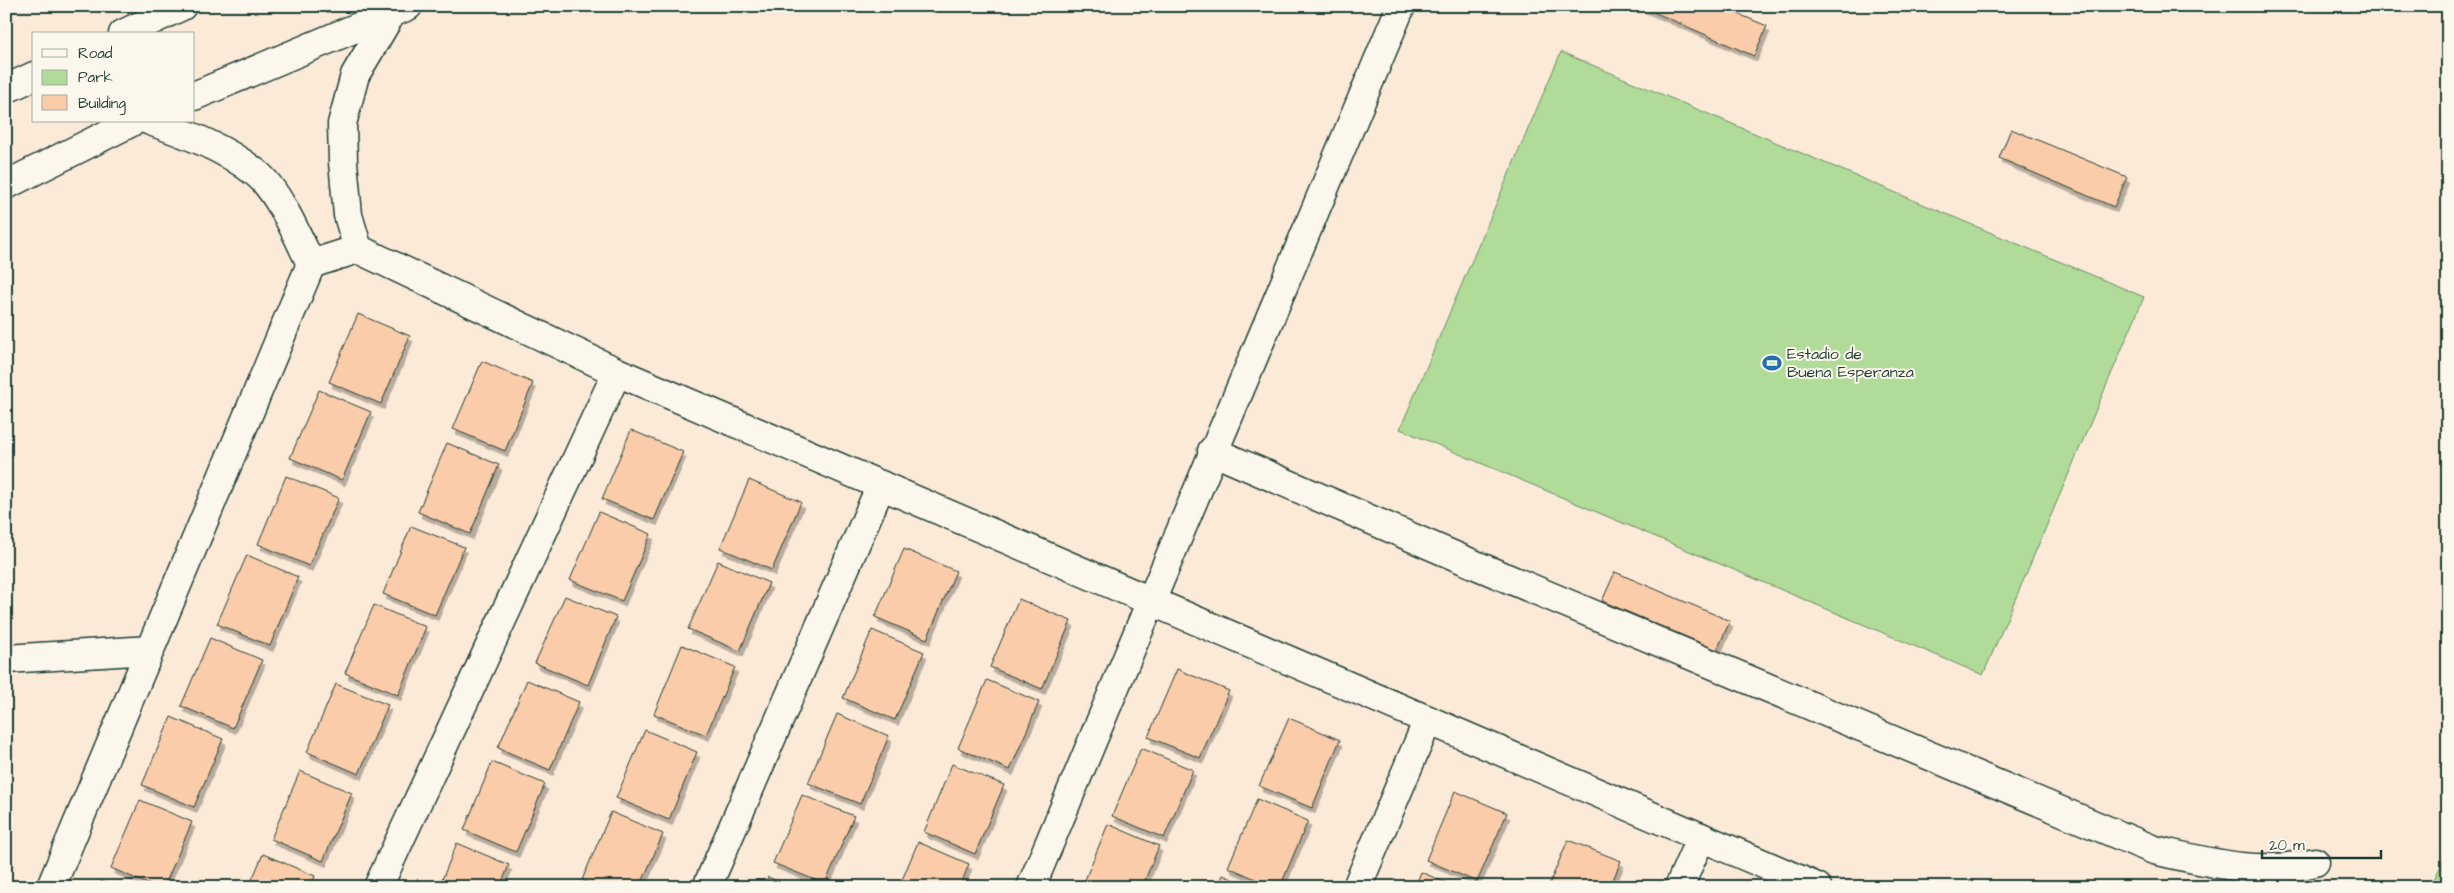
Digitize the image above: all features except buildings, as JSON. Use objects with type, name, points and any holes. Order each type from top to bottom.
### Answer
[{"type":"main road","points":[[127,32],[182,6]]},
{"type":"main road","points":[[1031,887],[1152,602],[1212,451],[1401,6]]},
{"type":"main road","points":[[195,96],[400,10]]},
{"type":"main road","points":[[358,249],[348,215],[343,162],[342,124],[355,75],[400,10]]},
{"type":"main road","points":[[6,89],[32,77]]},
{"type":"main road","points":[[6,185],[132,122]]},
{"type":"main road","points":[[153,122],[201,139],[257,174],[283,208],[312,264]]},
{"type":"main road","points":[[51,887],[312,264],[358,249],[617,372],[1817,887]]},
{"type":"main road","points":[[378,887],[617,372]]},
{"type":"main road","points":[[1212,451],[1471,563],[2154,850],[2237,867],[2263,869],[2296,867],[2315,862]]},
{"type":"main road","points":[[707,887],[880,485]]},
{"type":"main road","points":[[6,659],[150,650]]},
{"type":"main road","points":[[1357,887],[1428,720]]},
{"type":"main road","points":[[1679,887],[1701,837]]},
{"type":"green space","name":"Estadio de Buena Esperanza","points":[[1561,52],[2144,297],[1983,675],[1400,429]]},
{"type":"green space","points":[[2448,852],[2448,887],[2430,887]]},
{"type":"place","name":"Estadio de Buena Esperanza","points":[[1772,363]]}]
